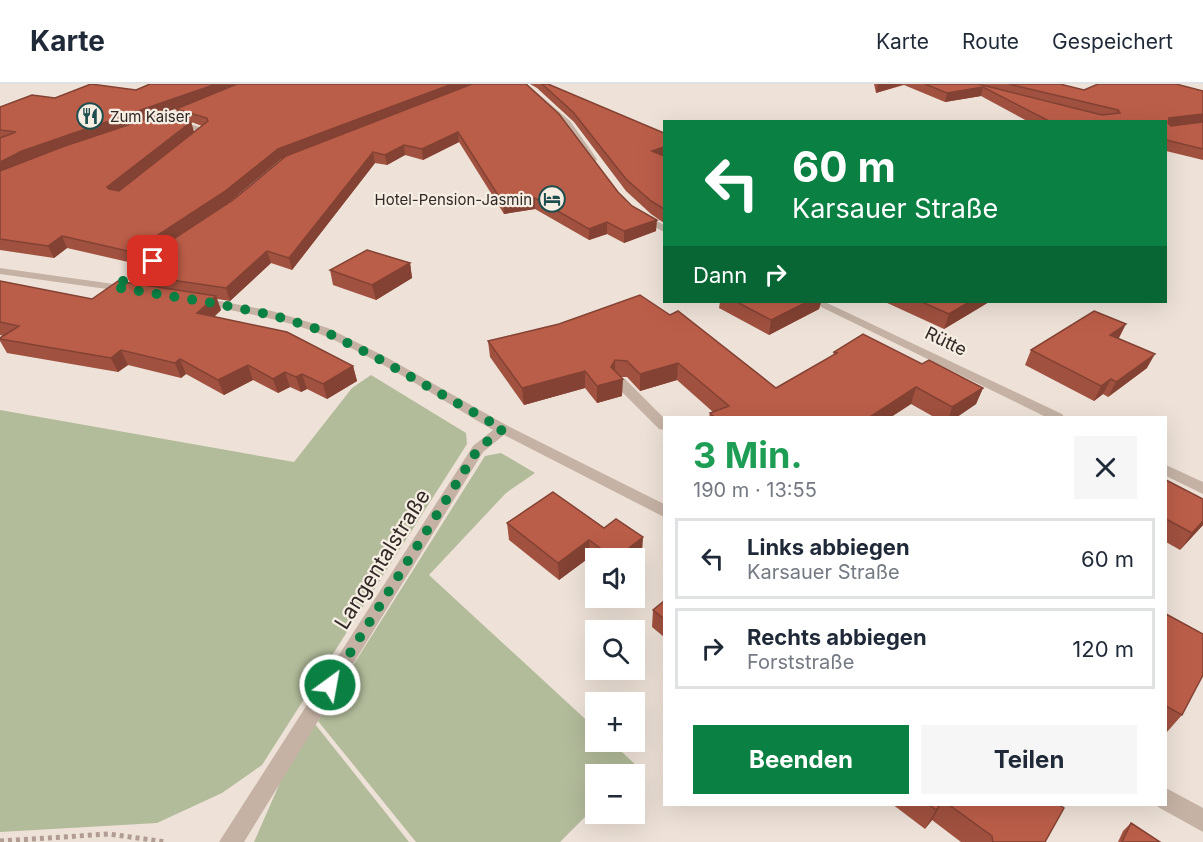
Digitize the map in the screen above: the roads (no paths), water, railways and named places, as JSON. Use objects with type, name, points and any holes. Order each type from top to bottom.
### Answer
[{"type":"street","points":[[523,84],[567,123],[598,167]]},
{"type":"street","points":[[175,115],[164,119],[205,130],[188,144]]},
{"type":"street","points":[[632,209],[663,228]]},
{"type":"street","points":[[0,271],[119,284],[147,292]]},
{"type":"street","points":[[191,299],[272,315],[324,331],[381,360],[503,429],[663,510]]},
{"type":"street","name":"Rütte","points":[[819,303],[1055,416]]},
{"type":"street","points":[[620,382],[663,425]]},
{"type":"street","name":"Langentalstraße","points":[[231,842],[478,449],[503,429]]},
{"type":"street","points":[[1167,471],[1203,489]]},
{"type":"street","points":[[1167,800],[1203,821]]},
{"type":"place","name":"Zum Kaiser","points":[[90,116]]},
{"type":"place","name":"Hotel-Pension-Jasmin","points":[[552,199]]}]
